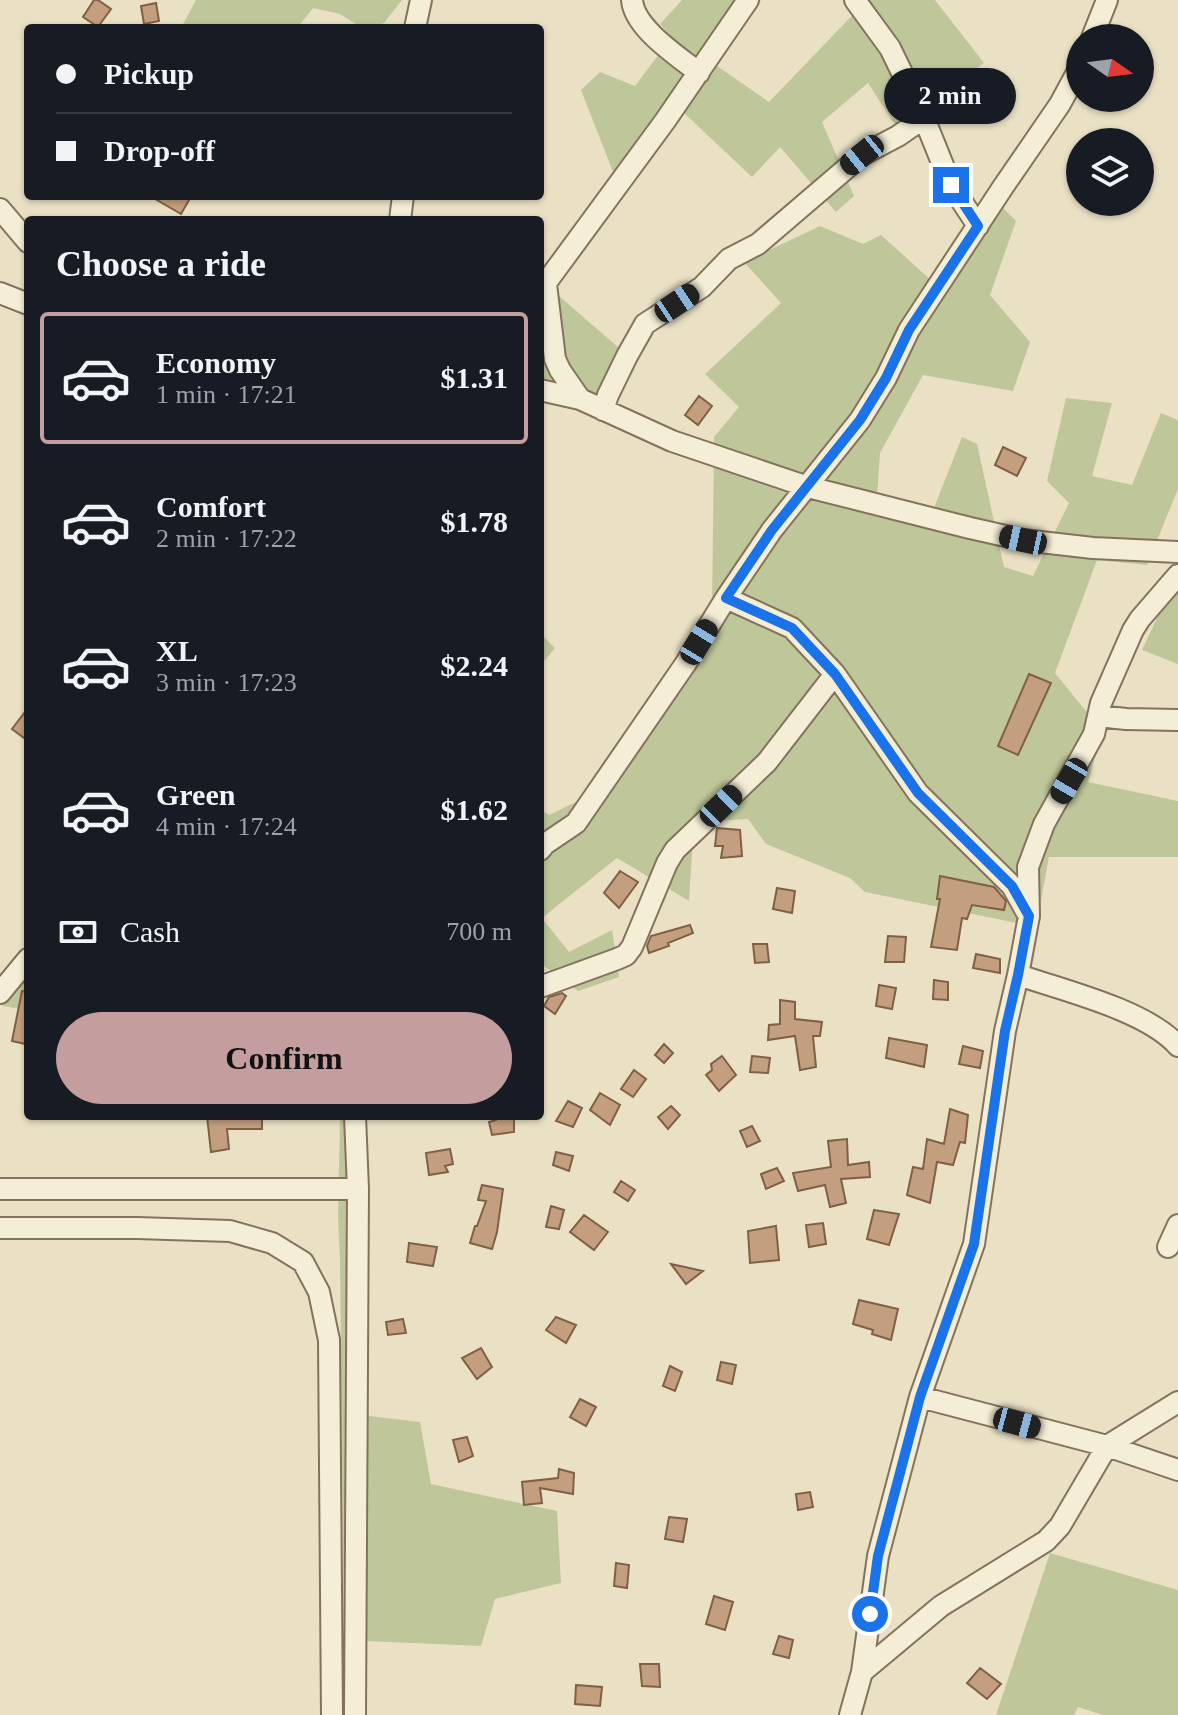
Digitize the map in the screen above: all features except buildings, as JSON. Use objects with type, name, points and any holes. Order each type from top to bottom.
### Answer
[{"type":"street","points":[[416,24],[421,0]]},
{"type":"street","points":[[632,0],[632,8],[648,31],[699,73]]},
{"type":"street","points":[[544,287],[699,73],[748,0]]},
{"type":"street","points":[[855,0],[890,48],[924,118],[951,185],[978,226]]},
{"type":"street","points":[[1098,24],[1107,0]]},
{"type":"street","points":[[544,845],[576,823],[686,663],[772,530],[860,420],[886,378],[909,330],[1066,93]]},
{"type":"street","points":[[603,410],[645,324],[702,287],[729,259],[758,244],[862,155],[924,118]]},
{"type":"street","points":[[0,209],[24,237]]},
{"type":"street","points":[[0,293],[24,302]]},
{"type":"street","points":[[544,294],[555,359],[580,399]]},
{"type":"street","points":[[544,391],[580,399],[672,441],[808,487],[1023,540],[1093,548],[1178,552]]},
{"type":"street","points":[[850,1715],[862,1672],[878,1556],[920,1397],[974,1244],[1003,1040],[1029,916],[1028,867],[1044,824],[1094,734],[1101,703],[1133,630],[1178,575]]},
{"type":"street","points":[[726,598],[792,628],[835,674],[918,793],[1012,886],[1029,916]]},
{"type":"street","points":[[544,986],[626,955],[675,850],[767,762],[835,674]]},
{"type":"street","points":[[1098,716],[1178,720]]},
{"type":"street","points":[[0,993],[24,964]]},
{"type":"street","points":[[1018,975],[1131,1013],[1178,1046]]},
{"type":"street","points":[[355,1715],[357,1120]]},
{"type":"street","points":[[0,1189],[358,1189]]},
{"type":"street","points":[[1168,1247],[1178,1225]]},
{"type":"street","points":[[0,1228],[230,1231],[272,1243],[303,1262],[319,1292],[329,1340],[332,1715]]},
{"type":"street","points":[[920,1397],[1107,1446],[1178,1470]]},
{"type":"street","points":[[862,1672],[941,1606],[1046,1541],[1060,1526],[1107,1446],[1178,1402]]},
{"type":"green space","points":[[196,0],[402,0],[384,23],[380,24],[356,24],[340,14],[313,8],[300,24],[183,24]]},
{"type":"green space","points":[[682,0],[761,0],[717,66],[769,102],[867,0],[935,0],[984,63],[895,125],[868,83],[822,122],[854,196],[836,212],[780,147],[752,177],[684,113],[551,289],[626,354],[596,417],[544,396],[544,274],[615,177],[581,90],[600,72],[635,86],[672,37],[660,24]]},
{"type":"green space","points":[[1000,205],[1016,221],[990,295],[1030,342],[1013,391],[923,375],[880,453],[876,512],[928,523],[962,437],[977,444],[1004,567],[1033,576],[1069,503],[1047,481],[1066,398],[1112,403],[1092,476],[1132,485],[1161,413],[1178,420],[1178,489],[1147,565],[1097,560],[1055,673],[1103,732],[1088,782],[1178,801],[1178,857],[1049,857],[1036,927],[865,892],[850,878],[766,844],[748,819],[694,822],[689,901],[617,858],[544,916],[544,812],[549,815],[611,785],[712,612],[714,437],[739,407],[705,374],[781,303],[744,262],[820,226],[863,244],[881,235],[943,291]]},
{"type":"green space","points":[[1178,587],[1178,664],[1142,650],[1163,605]]},
{"type":"green space","points":[[544,637],[555,648],[544,661]]},
{"type":"green space","points":[[544,921],[569,952],[612,930],[619,977],[578,991],[544,966]]},
{"type":"green space","points":[[24,977],[24,1009],[2,1006]]},
{"type":"green space","points":[[340,1120],[358,1120],[361,1415],[420,1422],[431,1484],[557,1511],[561,1583],[495,1599],[481,1646],[344,1640],[338,1217]]},
{"type":"green space","points":[[1050,1553],[1178,1590],[1178,1715],[1103,1715],[1078,1707],[1074,1715],[996,1715]]},
{"type":"route","points":[[870,1614],[878,1556],[920,1397],[974,1244],[1005,1031],[1029,916],[1012,886],[918,793],[835,674],[792,628],[726,598],[772,530],[860,420],[886,378],[909,330],[978,226],[951,185]]}]
